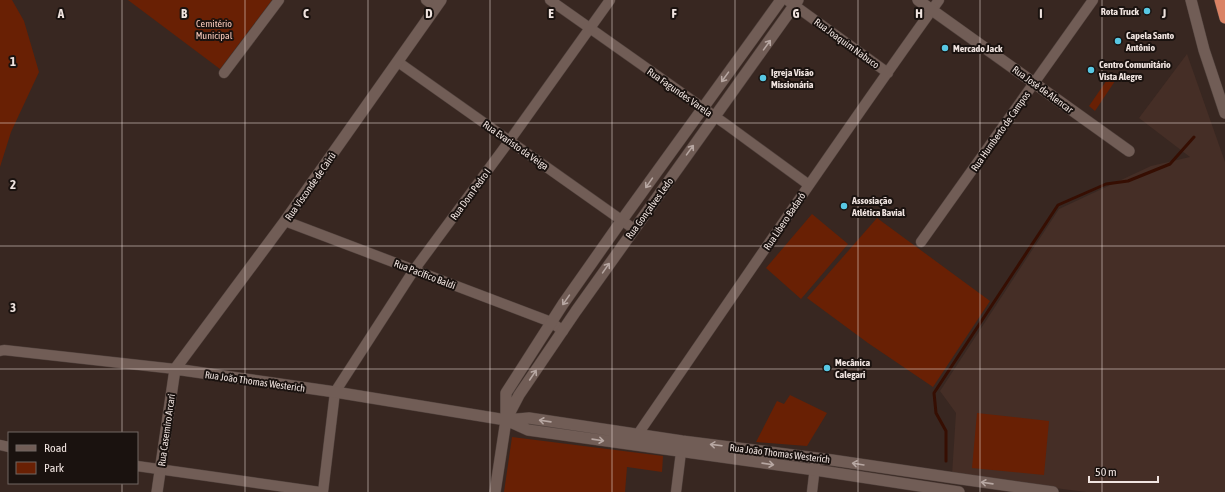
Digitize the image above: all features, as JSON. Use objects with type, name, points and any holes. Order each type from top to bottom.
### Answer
[{"type":"highway","points":[[1220,0],[1225,18]]},
{"type":"street","points":[[224,73],[279,0]]},
{"type":"street","points":[[426,0],[438,4]]},
{"type":"street","name":"Rua Fagundes Varela","points":[[550,0],[703,108],[809,186]]},
{"type":"street","name":"Rua Dom Pedro I","points":[[335,392],[414,270],[510,140],[610,0]]},
{"type":"street","name":"Rua Gonçalves Ledo","points":[[495,492],[506,420],[506,393],[551,322],[622,220],[781,0]]},
{"type":"street","name":"Rua José de Alencar","points":[[918,0],[1129,151]]},
{"type":"street","name":"Rua Libero Badaró","points":[[637,440],[809,186],[939,0]]},
{"type":"street","name":"Rua Humberto de Campos","points":[[921,242],[1093,0]]},
{"type":"street","points":[[1191,0],[1204,50],[1225,113]]},
{"type":"street","name":"Rua Gonçalves Ledo","points":[[506,420],[519,395],[562,331],[755,61],[793,2]]},
{"type":"street","name":"Rua Joaquim Nabuco","points":[[793,2],[888,73]]},
{"type":"street","name":"Rua Visconde de Cairú","points":[[175,369],[285,221],[438,4]]},
{"type":"street","points":[[743,52],[755,61]]},
{"type":"street","name":"Rua Evaristo da Veiga","points":[[398,62],[634,229]]},
{"type":"street","points":[[663,163],[675,172]]},
{"type":"street","name":"Rua Pacífico Baldi","points":[[285,221],[551,322],[562,331]]},
{"type":"street","points":[[584,275],[595,283]]},
{"type":"street","name":"Rua João Thomas Westerich","points":[[2,350],[175,369],[335,392],[506,420],[529,418],[574,425],[637,440]]},
{"type":"street","name":"Rua Casemiro Arcari","points":[[157,492],[175,369]]},
{"type":"street","points":[[138,466],[322,492],[335,392]]},
{"type":"street","name":"Rua João Thomas Westerich","points":[[506,420],[528,430],[572,436],[637,440],[682,446],[740,448],[882,467],[1016,489],[1053,492]]},
{"type":"street","points":[[572,436],[574,425]]},
{"type":"street","points":[[676,492],[682,446]]},
{"type":"street","name":"Rua João Thomas Westerich","points":[[682,446],[738,460],[814,470],[954,492]]},
{"type":"street","points":[[738,460],[740,448]]},
{"type":"street","points":[[812,492],[816,458]]},
{"type":"street","points":[[880,481],[882,467]]},
{"type":"street","points":[[954,478],[954,492]]},
{"type":"shaded area","points":[[1187,54],[1225,162],[1225,492],[1086,492],[952,475],[956,413],[940,391],[1059,209],[1151,166],[1190,157],[1139,118]]},
{"type":"green space","points":[[0,0],[12,0],[24,21],[39,72],[11,132],[0,167]]},
{"type":"green space","name":"Cemitério Municipal","points":[[128,0],[272,0],[220,69]]},
{"type":"green space","points":[[1109,77],[1115,81],[1095,111],[1089,106]]},
{"type":"green space","points":[[812,214],[848,244],[801,299],[766,268]]},
{"type":"green space","points":[[877,218],[990,301],[933,387],[868,343],[807,298]]},
{"type":"green space","points":[[790,395],[827,413],[807,446],[756,442],[777,401],[784,404]]},
{"type":"green space","points":[[977,413],[1049,421],[1044,475],[972,468]]},
{"type":"green space","points":[[512,437],[663,456],[662,472],[627,467],[625,492],[504,492]]},
{"type":"waterway","points":[[946,461],[946,431],[936,413],[934,393],[1058,205],[1106,184],[1128,181],[1170,164],[1194,137]]},
{"type":"place","name":"Rota Truck","points":[[1147,11]]},
{"type":"place","name":"Capela Santo Antônio","points":[[1118,41]]},
{"type":"place","name":"Mercado Jack","points":[[945,48]]},
{"type":"place","name":"Centro Comunitário Vista Alegre","points":[[1091,70]]},
{"type":"place","name":"Igreja Visão Missionária","points":[[763,78]]},
{"type":"place","name":"Assosiação Atlética Bavial","points":[[844,206]]},
{"type":"place","name":"Mecânica Calegari","points":[[827,368]]}]
